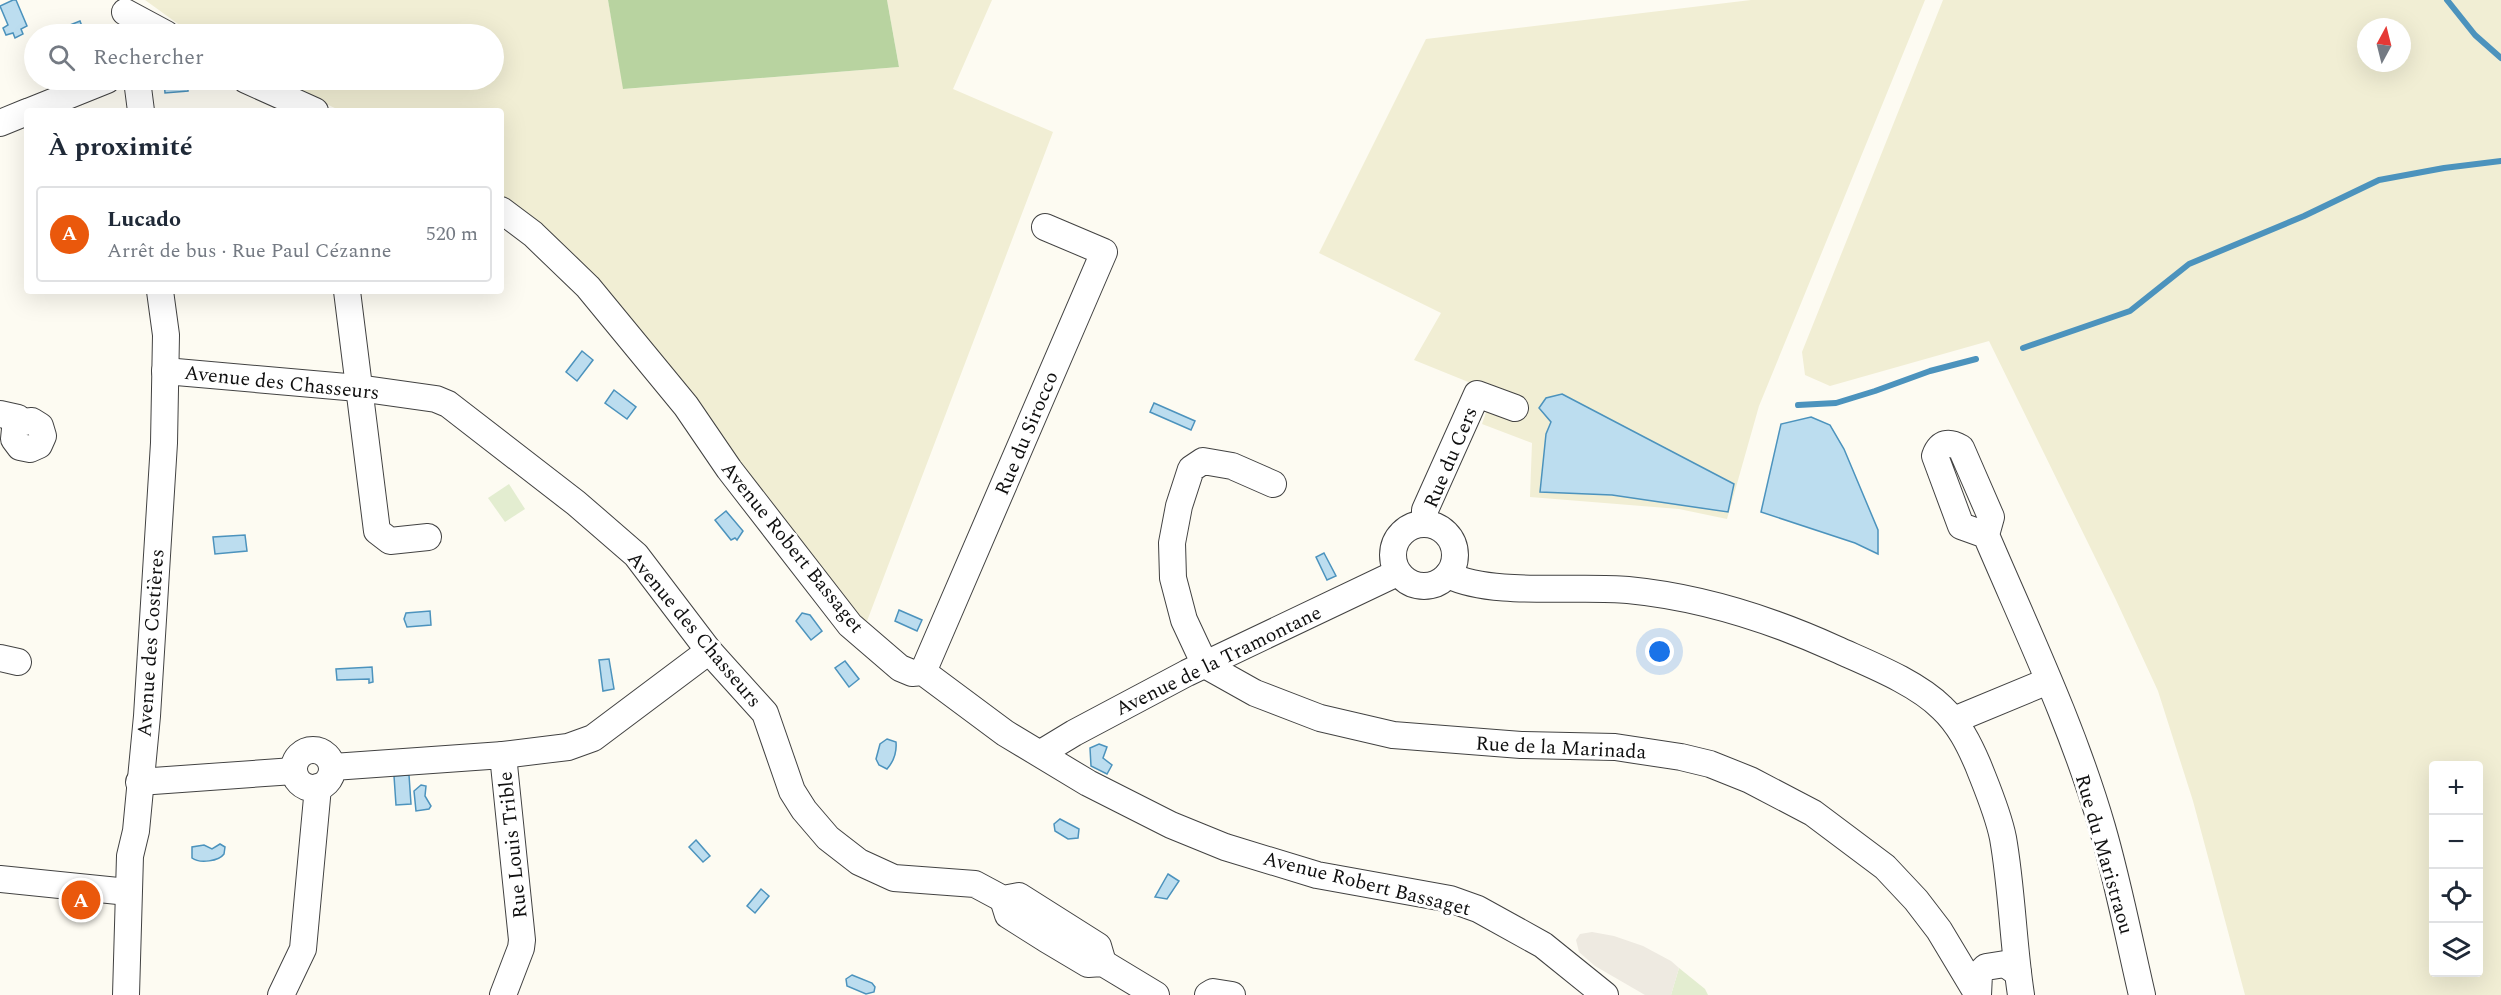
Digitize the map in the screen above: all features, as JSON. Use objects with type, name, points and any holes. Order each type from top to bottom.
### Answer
[{"type":"street","points":[[126,15],[145,24]]},
{"type":"street","points":[[39,108],[83,90]]},
{"type":"street","points":[[138,90],[141,108]]},
{"type":"street","points":[[268,90],[308,108]]},
{"type":"street","points":[[0,123],[24,114]]},
{"type":"street","name":"Avenue Robert Bassaget","points":[[504,212],[533,234],[588,287],[686,406],[729,470],[850,625],[900,668],[912,673],[923,672],[1005,733],[1088,783],[1171,825],[1225,847],[1317,875],[1450,899],[1478,909],[1543,945],[1605,995]]},
{"type":"street","name":"Rue du Sirocco","points":[[923,672],[1104,252],[1045,227]]},
{"type":"street","name":"Avenue des Costières","points":[[126,995],[128,892],[148,705],[164,444],[166,335],[160,294]]},
{"type":"street","points":[[347,294],[377,531],[390,541],[428,537]]},
{"type":"street","name":"Avenue des Chasseurs","points":[[165,370],[358,388],[436,399],[448,404],[576,503],[636,555],[710,651],[765,713],[792,791],[804,810],[828,838],[859,862],[894,878],[975,884],[1003,899],[1008,915],[1088,964],[1103,963],[1156,995]]},
{"type":"street","name":"Rue du Cers","points":[[1425,524],[1425,510],[1477,394],[1515,408]]},
{"type":"street","points":[[1204,666],[1184,620],[1173,578],[1172,543],[1179,506],[1191,469],[1203,461],[1232,466],[1273,484]]},
{"type":"street","points":[[1425,524],[1444,531],[1454,547],[1455,557],[1448,575],[1441,582],[1422,587],[1404,580],[1397,573],[1392,555],[1398,538],[1405,530],[1414,525],[1425,524]]},
{"type":"street","name":"Rue du Maristraou","points":[[1986,536],[2048,681],[2102,826],[2142,995]]},
{"type":"street","name":"Avenue de la Tramontane","points":[[1041,753],[1074,733],[1204,666],[1397,573]]},
{"type":"street","points":[[1448,575],[1468,583],[1628,590],[1721,606],[1803,634],[1867,663],[1930,697],[1954,720],[1969,745],[1985,783],[2002,836],[2019,984]]},
{"type":"street","points":[[503,755],[568,747],[592,738],[710,651]]},
{"type":"street","name":"Rue de la Marinada","points":[[1204,666],[1255,693],[1320,718],[1393,735],[1521,745],[1615,747],[1710,764],[1750,780],[1813,813],[1885,867],[1916,900],[1939,930],[1978,995]]},
{"type":"street","points":[[1954,720],[2048,681]]},
{"type":"street","points":[[311,749],[323,752],[333,766],[328,782],[318,787],[305,786],[294,771],[297,759],[311,749]]},
{"type":"street","name":"Rue Louis Trible","points":[[333,766],[503,755],[522,940],[503,995]]},
{"type":"street","points":[[139,782],[294,771]]},
{"type":"street","points":[[281,995],[303,949],[318,787]]},
{"type":"street","points":[[0,879],[128,892]]},
{"type":"street","points":[[1978,995],[1979,974],[1986,968],[2005,964],[2019,984]]},
{"type":"street","points":[[1208,995],[1213,992],[1232,995]]},
{"type":"shaded area","points":[[145,0],[608,0],[624,89],[899,67],[887,0],[992,0],[953,89],[1053,132],[864,629],[504,206],[504,108],[335,108],[297,90],[504,90],[504,24],[178,24]]},
{"type":"shaded area","points":[[1751,0],[1925,0],[1759,406],[1727,519],[1679,509],[1530,497],[1532,443],[1482,424],[1493,392],[1414,360],[1441,313],[1319,253],[1426,39]]},
{"type":"shaded area","points":[[1943,0],[2501,0],[2501,995],[2245,995],[2193,801],[2158,691],[1989,341],[1830,386],[1805,375],[1802,352]]},
{"type":"shaded area","points":[[1592,932],[1614,936],[1643,946],[1671,961],[1679,968],[1671,995],[1645,995],[1595,966],[1579,952],[1576,940],[1580,934]]},
{"type":"green space","points":[[608,0],[887,0],[899,67],[623,89]]},
{"type":"green space","points":[[509,484],[525,509],[505,522],[488,498]]},
{"type":"green space","points":[[1679,968],[1705,989],[1708,995],[1671,995]]},
{"type":"water","points":[[16,0],[26,24],[21,29],[23,34],[15,38],[13,33],[6,35],[3,28],[8,25],[0,6]]},
{"type":"water","points":[[165,90],[188,90],[188,91],[165,93]]},
{"type":"water","points":[[582,351],[593,360],[577,381],[566,372]]},
{"type":"water","points":[[614,390],[636,407],[627,419],[605,403]]},
{"type":"water","points":[[1562,394],[1734,484],[1728,512],[1612,495],[1540,492],[1546,434],[1551,422],[1539,408],[1546,398]]},
{"type":"water","points":[[1154,403],[1195,421],[1191,430],[1150,412]]},
{"type":"water","points":[[1811,417],[1830,425],[1844,449],[1878,530],[1878,554],[1855,543],[1761,512],[1781,424]]},
{"type":"water","points":[[726,511],[743,531],[737,540],[735,538],[731,540],[715,520]]},
{"type":"water","points":[[245,535],[247,551],[215,554],[213,537]]},
{"type":"water","points":[[1324,553],[1336,576],[1327,580],[1316,557]]},
{"type":"water","points":[[899,610],[922,620],[917,631],[895,621]]},
{"type":"water","points":[[430,611],[431,625],[407,627],[404,619],[406,613]]},
{"type":"water","points":[[802,613],[810,615],[822,631],[811,640],[796,621]]},
{"type":"water","points":[[609,659],[614,689],[603,691],[599,660]]},
{"type":"water","points":[[845,661],[859,679],[849,687],[835,668]]},
{"type":"water","points":[[372,667],[373,682],[369,683],[369,679],[337,680],[336,669]]},
{"type":"water","points":[[887,739],[896,742],[896,746],[892,763],[887,769],[879,765],[876,759],[880,744]]},
{"type":"water","points":[[1099,744],[1107,747],[1103,758],[1112,765],[1107,774],[1091,766],[1090,748]]},
{"type":"water","points":[[409,775],[411,804],[396,805],[394,776]]},
{"type":"water","points":[[421,785],[426,786],[425,796],[431,806],[429,809],[416,811],[414,791]]},
{"type":"water","points":[[1060,819],[1079,829],[1078,838],[1068,839],[1055,831],[1054,824]]},
{"type":"water","points":[[696,840],[710,856],[703,862],[689,847]]},
{"type":"water","points":[[220,844],[225,847],[224,854],[214,860],[204,861],[192,858],[192,847],[204,845],[212,849]]},
{"type":"water","points":[[1168,874],[1179,881],[1167,899],[1155,897]]},
{"type":"water","points":[[761,889],[769,896],[755,913],[747,906]]},
{"type":"water","points":[[852,975],[872,983],[875,987],[874,992],[866,994],[847,986],[846,979]]},
{"type":"waterway","points":[[2447,0],[2475,35],[2501,58]]},
{"type":"waterway","points":[[2023,348],[2130,311],[2189,264],[2304,216],[2379,180],[2444,168],[2501,161]]},
{"type":"waterway","points":[[1798,405],[1836,403],[1930,371],[1976,359]]},
{"type":"place","name":"Lucado","points":[[81,900]]}]
